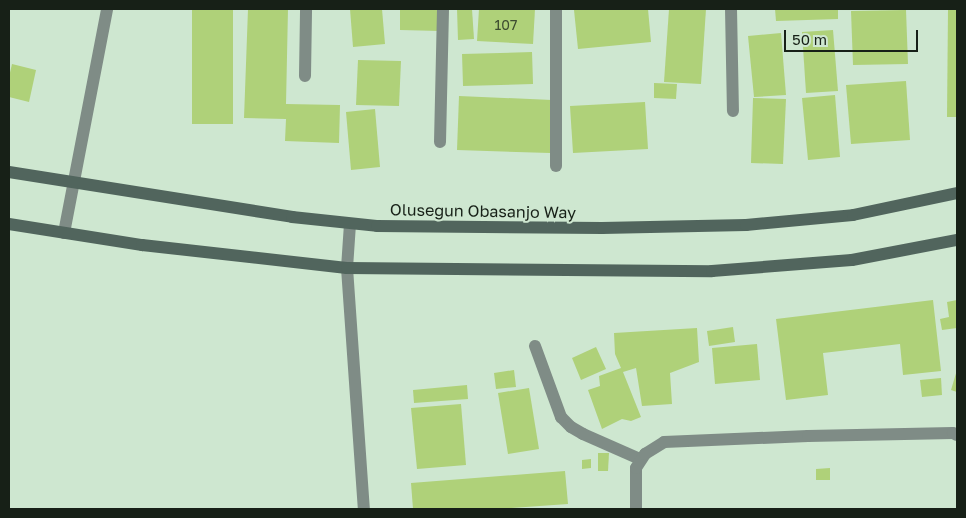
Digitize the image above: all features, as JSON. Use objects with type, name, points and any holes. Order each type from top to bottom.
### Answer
[{"type":"main road","name":"Olusegun Obasanjo Way","points":[[9,172],[292,217],[350,224],[602,228],[746,225],[853,215],[957,193]]},
{"type":"main road","points":[[9,224],[142,245],[347,268],[712,271],[852,260],[957,240]]},
{"type":"street","points":[[64,233],[107,9]]},
{"type":"street","points":[[305,76],[306,9]]},
{"type":"street","points":[[440,142],[443,9]]},
{"type":"street","points":[[556,9],[556,166]]},
{"type":"street","points":[[731,9],[733,111]]},
{"type":"street","points":[[350,224],[347,268],[364,509]]},
{"type":"street","points":[[535,346],[561,418],[583,434],[640,458]]},
{"type":"street","points":[[636,509],[636,468],[640,458],[664,442],[818,436],[957,435]]},
{"type":"building","points":[[192,9],[233,9],[233,124],[192,124]]},
{"type":"building","points":[[248,9],[288,9],[286,104],[340,105],[339,143],[285,141],[286,119],[244,118]]},
{"type":"building","points":[[350,9],[382,9],[385,44],[353,47]]},
{"type":"building","points":[[400,9],[441,9],[440,31],[400,30]]},
{"type":"building","points":[[457,9],[472,9],[474,39],[458,40]]},
{"type":"building","points":[[479,9],[535,9],[533,44],[477,41]]},
{"type":"building","points":[[648,9],[651,42],[578,49],[574,10]]},
{"type":"building","points":[[669,9],[706,9],[701,84],[664,82]]},
{"type":"building","points":[[775,9],[838,9],[838,19],[776,21]]},
{"type":"building","points":[[948,9],[957,9],[957,117],[947,117]]},
{"type":"building","points":[[906,10],[908,64],[853,65],[851,11]]},
{"type":"building","points":[[833,30],[838,91],[806,93],[802,32]]},
{"type":"building","points":[[781,33],[786,95],[754,97],[748,36]]},
{"type":"building","points":[[532,52],[533,84],[463,86],[462,54]]},
{"type":"building","points":[[358,60],[401,61],[399,106],[356,105]]},
{"type":"building","points":[[12,64],[36,70],[29,102],[9,97],[9,77]]},
{"type":"building","points":[[906,81],[910,140],[851,144],[846,85]]},
{"type":"building","points":[[654,83],[677,84],[676,99],[654,98]]},
{"type":"building","points":[[835,95],[840,157],[808,160],[802,98]]},
{"type":"building","points":[[459,96],[552,100],[550,153],[457,150]]},
{"type":"building","points":[[753,98],[786,99],[783,164],[751,163]]},
{"type":"building","points":[[645,102],[648,149],[573,153],[570,106]]},
{"type":"building","points":[[375,109],[380,167],[351,170],[346,112]]},
{"type":"building","points":[[933,300],[941,371],[903,375],[900,344],[823,353],[828,395],[786,400],[776,319]]},
{"type":"building","points":[[957,300],[957,328],[942,330],[940,319],[949,317],[947,302]]},
{"type":"building","points":[[733,327],[735,342],[709,346],[707,331]]},
{"type":"building","points":[[697,328],[699,362],[670,373],[672,404],[642,406],[636,368],[623,372],[641,417],[631,421],[622,419],[602,429],[588,390],[600,386],[599,376],[621,368],[615,354],[614,333]]},
{"type":"building","points":[[757,344],[760,380],[715,384],[712,348]]},
{"type":"building","points":[[596,347],[606,369],[581,380],[572,358]]},
{"type":"building","points":[[514,370],[516,387],[496,389],[494,373]]},
{"type":"building","points":[[957,370],[957,392],[951,390]]},
{"type":"building","points":[[941,378],[942,395],[922,397],[920,380]]},
{"type":"building","points":[[467,385],[468,399],[414,403],[413,390]]},
{"type":"building","points":[[529,388],[539,449],[508,454],[498,393]]},
{"type":"building","points":[[461,404],[466,465],[417,469],[411,408]]},
{"type":"building","points":[[598,453],[609,453],[608,471],[598,471]]},
{"type":"building","points":[[591,459],[591,468],[582,469],[582,460]]},
{"type":"building","points":[[830,468],[830,480],[816,480],[816,469]]},
{"type":"building","points":[[565,471],[568,504],[496,509],[413,509],[411,483]]}]
